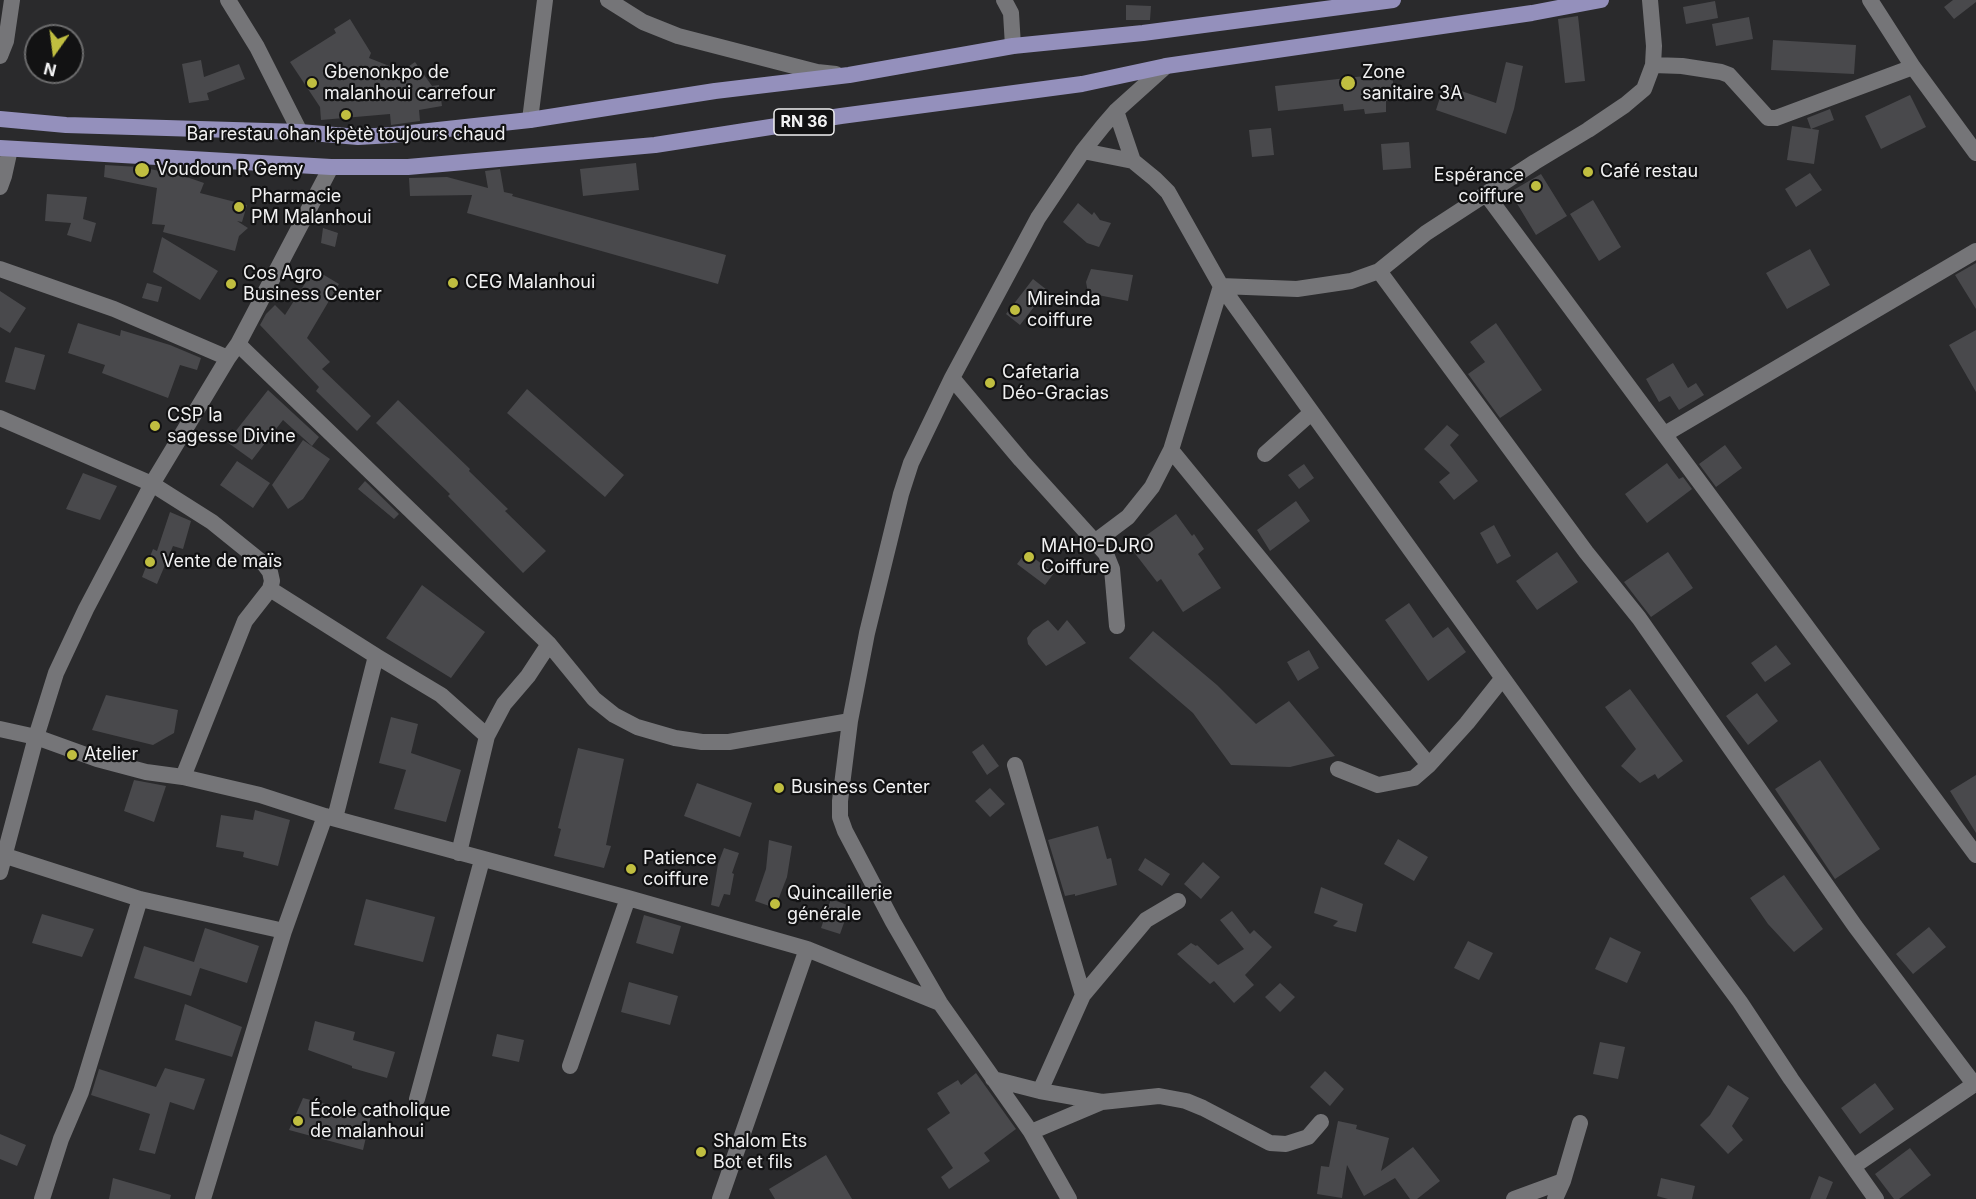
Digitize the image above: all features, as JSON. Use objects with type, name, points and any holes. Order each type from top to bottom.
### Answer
[{"type":"main road","name":"RN 36","points":[[0,120],[66,125],[300,132],[358,137],[392,135],[530,120],[715,91],[849,75],[1013,46],[1143,33],[1393,0]]},
{"type":"main road","name":"RN 36","points":[[5,148],[331,168],[408,166],[655,145],[841,116],[1082,84],[1166,66],[1532,13],[1601,0]]},
{"type":"street","points":[[0,56],[6,41],[12,0]]},
{"type":"street","points":[[228,0],[257,47],[300,132]]},
{"type":"street","points":[[530,120],[545,0]]},
{"type":"street","points":[[608,0],[643,22],[678,36],[817,72],[849,75]]},
{"type":"street","points":[[1004,0],[1011,13],[1013,46]]},
{"type":"street","points":[[1221,286],[1297,289],[1351,281],[1379,271],[1426,233],[1588,130],[1625,105],[1644,88],[1653,65],[1654,29],[1650,0]]},
{"type":"street","points":[[1870,0],[1913,67],[1976,153]]},
{"type":"street","points":[[1653,65],[1682,66],[1730,75],[1768,118],[1776,118],[1913,67]]},
{"type":"street","points":[[1069,1199],[1031,1132],[940,1003],[872,885],[845,831],[840,817],[840,801],[850,721],[867,633],[901,494],[911,463],[952,378],[1038,218],[1083,151],[1116,111],[1166,66]]},
{"type":"street","points":[[1116,111],[1133,161]]},
{"type":"street","points":[[0,187],[4,176],[5,148]]},
{"type":"street","points":[[1083,151],[1133,161],[1168,192],[1221,286],[1502,679],[1740,1002],[1876,1199]]},
{"type":"street","points":[[0,872],[36,737],[56,673],[86,609],[152,484],[238,344],[331,168]]},
{"type":"street","points":[[1486,194],[1976,855]]},
{"type":"street","points":[[1665,434],[1976,251]]},
{"type":"street","points":[[0,269],[114,309],[228,358]]},
{"type":"street","points":[[1379,271],[1586,552],[1639,618],[1855,926],[1975,1084],[1854,1166]]},
{"type":"street","points":[[1096,541],[1128,517],[1152,487],[1171,450],[1221,286]]},
{"type":"street","points":[[238,344],[549,644],[594,699],[614,716],[637,727],[675,738],[702,742],[729,742],[850,721]]},
{"type":"street","points":[[952,378],[1021,460],[1106,554],[1112,569],[1117,626]]},
{"type":"street","points":[[1265,454],[1311,413]]},
{"type":"street","points":[[0,418],[152,484],[212,522],[259,560],[270,572],[272,581],[270,590],[245,621],[183,777]]},
{"type":"street","points":[[1171,450],[1429,765]]},
{"type":"street","points":[[270,590],[441,695],[487,736]]},
{"type":"street","points":[[459,853],[487,736],[504,704],[528,676],[549,644]]},
{"type":"street","points":[[203,1199],[284,931],[330,817],[376,656]]},
{"type":"street","points":[[1338,770],[1378,785],[1414,778],[1467,723],[1502,679]]},
{"type":"street","points":[[0,729],[36,737],[97,759],[146,772],[183,777],[261,795],[482,860],[628,898],[807,949],[940,1003]]},
{"type":"street","points":[[1015,765],[1083,995]]},
{"type":"street","points":[[3,855],[140,899],[284,931]]},
{"type":"street","points":[[417,1100],[482,860]]},
{"type":"street","points":[[570,1066],[628,898]]},
{"type":"street","points":[[42,1199],[61,1139],[81,1092],[140,899]]},
{"type":"street","points":[[1040,1090],[1083,995],[1146,920],[1178,901]]},
{"type":"street","points":[[720,1199],[807,949]]},
{"type":"street","points":[[993,1079],[1102,1102]]},
{"type":"street","points":[[1031,1132],[1102,1102],[1159,1096],[1186,1101],[1203,1108],[1270,1143],[1286,1144],[1308,1137],[1321,1122]]},
{"type":"street","points":[[1556,1199],[1580,1122]]},
{"type":"street","points":[[1514,1199],[1563,1181]]},
{"type":"building","points":[[1953,0],[1976,0],[1976,2],[1954,19],[1944,7]]},
{"type":"building","points":[[1715,1],[1718,18],[1686,24],[1683,7]]},
{"type":"building","points":[[1126,5],[1151,6],[1150,20],[1126,20]]},
{"type":"building","points":[[1578,16],[1585,81],[1565,83],[1558,19]]},
{"type":"building","points":[[1749,17],[1753,39],[1716,46],[1712,24]]},
{"type":"building","points":[[350,19],[371,53],[369,58],[402,71],[415,62],[432,86],[439,85],[442,106],[419,110],[420,121],[391,125],[390,114],[321,120],[320,107],[290,62],[336,33],[334,29]]},
{"type":"building","points":[[1773,40],[1856,45],[1854,74],[1771,70]]},
{"type":"building","points":[[201,60],[204,77],[239,64],[245,79],[207,93],[209,100],[189,103],[182,64]]},
{"type":"building","points":[[1506,62],[1523,66],[1506,134],[1436,110],[1444,85],[1496,103]]},
{"type":"building","points":[[1392,73],[1395,100],[1386,101],[1386,112],[1365,114],[1364,109],[1344,111],[1343,104],[1278,111],[1275,86]]},
{"type":"building","points":[[1910,95],[1926,127],[1881,149],[1865,116]]},
{"type":"building","points":[[1830,109],[1834,120],[1811,129],[1807,118]]},
{"type":"building","points":[[1792,126],[1819,130],[1814,164],[1787,160]]},
{"type":"building","points":[[1271,128],[1274,155],[1252,157],[1249,130]]},
{"type":"building","points":[[1409,142],[1411,168],[1383,170],[1381,144]]},
{"type":"building","points":[[636,163],[639,190],[583,196],[580,169]]},
{"type":"building","points":[[105,165],[139,167],[181,175],[204,183],[200,193],[247,205],[242,222],[237,221],[248,228],[239,236],[235,251],[163,232],[165,225],[152,224],[157,188],[104,177]]},
{"type":"building","points":[[500,169],[504,192],[513,194],[512,196],[726,255],[718,284],[467,213],[472,195],[410,196],[409,178],[447,177],[488,188],[485,171]]},
{"type":"building","points":[[1810,173],[1822,190],[1796,207],[1785,189]]},
{"type":"building","points":[[1541,174],[1567,216],[1536,235],[1510,192]]},
{"type":"building","points":[[47,194],[87,197],[83,219],[96,223],[91,242],[67,235],[71,223],[45,221]]},
{"type":"building","points":[[1593,200],[1621,247],[1599,261],[1570,214]]},
{"type":"building","points":[[1078,203],[1092,215],[1094,212],[1100,220],[1111,223],[1099,247],[1087,243],[1063,222]]},
{"type":"building","points":[[323,228],[338,233],[335,247],[321,243]]},
{"type":"building","points":[[162,237],[218,271],[200,300],[153,272]]},
{"type":"building","points":[[1810,249],[1830,285],[1787,309],[1766,273]]},
{"type":"building","points":[[1976,263],[1976,309],[1955,275]]},
{"type":"building","points":[[314,269],[339,284],[307,338],[330,362],[322,369],[371,416],[357,431],[316,391],[319,387],[260,325],[275,305],[285,315]]},
{"type":"building","points":[[1091,269],[1133,275],[1128,301],[1088,293],[1086,282]]},
{"type":"building","points":[[1033,279],[1047,290],[1020,325],[1006,314]]},
{"type":"building","points":[[147,283],[162,287],[158,302],[142,298]]},
{"type":"building","points":[[0,291],[26,308],[10,333],[0,327]]},
{"type":"building","points":[[78,323],[120,336],[121,330],[170,345],[201,358],[197,370],[180,365],[168,398],[102,373],[105,365],[68,353]]},
{"type":"building","points":[[1496,323],[1542,390],[1500,418],[1468,374],[1485,362],[1470,342]]},
{"type":"building","points":[[1976,330],[1976,392],[1949,345]]},
{"type":"building","points":[[15,347],[45,355],[35,390],[5,382]]},
{"type":"building","points":[[1673,363],[1688,388],[1696,383],[1704,395],[1679,410],[1670,396],[1659,402],[1646,379]]},
{"type":"building","points":[[527,389],[624,475],[605,497],[507,413]]},
{"type":"building","points":[[268,390],[319,437],[312,446],[283,420],[252,460],[227,442]]},
{"type":"building","points":[[398,400],[470,469],[469,471],[508,509],[505,511],[546,551],[523,573],[448,496],[450,494],[376,423]]},
{"type":"building","points":[[1447,425],[1459,435],[1450,445],[1478,481],[1454,500],[1439,482],[1450,473],[1424,449]]},
{"type":"building","points":[[303,440],[330,459],[303,499],[288,509],[272,485]]},
{"type":"building","points":[[1725,445],[1742,468],[1716,487],[1699,464]]},
{"type":"building","points":[[237,461],[270,483],[253,508],[220,485]]},
{"type":"building","points":[[1667,463],[1679,479],[1683,477],[1692,489],[1647,523],[1625,494]]},
{"type":"building","points":[[1304,464],[1314,478],[1299,489],[1288,475]]},
{"type":"building","points":[[83,473],[117,486],[100,520],[66,509]]},
{"type":"building","points":[[365,481],[399,514],[394,519],[358,489]]},
{"type":"building","points":[[1296,501],[1310,521],[1270,551],[1257,530]]},
{"type":"building","points":[[170,512],[191,521],[183,549],[173,546],[157,584],[142,577],[153,549],[157,551]]},
{"type":"building","points":[[1176,514],[1204,549],[1198,554],[1221,588],[1183,612],[1161,579],[1157,582],[1130,547]]},
{"type":"building","points":[[1494,525],[1511,556],[1497,564],[1480,533]]},
{"type":"building","points":[[1026,552],[1054,573],[1045,585],[1017,564]]},
{"type":"building","points":[[1557,552],[1578,582],[1537,610],[1516,581]]},
{"type":"building","points":[[1668,552],[1693,588],[1651,617],[1624,582]]},
{"type":"building","points":[[422,585],[485,632],[451,678],[386,638]]},
{"type":"building","points":[[1409,603],[1433,638],[1448,627],[1466,652],[1428,681],[1385,620]]},
{"type":"building","points":[[1048,620],[1058,631],[1067,620],[1086,643],[1046,666],[1028,644],[1027,638],[1033,630]]},
{"type":"building","points":[[1153,631],[1217,685],[1256,724],[1289,701],[1335,756],[1290,767],[1231,765],[1193,713],[1129,658]]},
{"type":"building","points":[[1776,645],[1791,664],[1765,682],[1751,663]]},
{"type":"building","points":[[1309,650],[1319,668],[1298,681],[1287,662]]},
{"type":"building","points":[[1630,689],[1683,761],[1658,779],[1655,774],[1640,783],[1621,766],[1636,749],[1605,707]]},
{"type":"building","points":[[1757,693],[1778,721],[1748,745],[1726,716]]},
{"type":"building","points":[[106,695],[178,710],[174,733],[153,745],[92,730]]},
{"type":"building","points":[[391,717],[418,724],[411,753],[461,770],[446,822],[394,809],[406,770],[379,763]]},
{"type":"building","points":[[983,744],[999,766],[987,775],[972,752]]},
{"type":"building","points":[[578,748],[624,759],[606,845],[611,846],[604,868],[554,856],[561,829],[558,828]]},
{"type":"building","points":[[1820,760],[1880,849],[1835,879],[1775,789]]},
{"type":"building","points":[[1976,775],[1976,833],[1950,791]]},
{"type":"building","points":[[134,780],[166,786],[154,822],[124,811]]},
{"type":"building","points":[[697,783],[752,803],[740,837],[684,816]]},
{"type":"building","points":[[990,788],[1005,804],[990,817],[975,801]]},
{"type":"building","points":[[255,810],[290,820],[278,866],[243,857],[244,852],[216,847],[221,815],[253,820]]},
{"type":"building","points":[[1098,826],[1107,859],[1111,858],[1117,885],[1075,896],[1075,894],[1065,896],[1048,840]]},
{"type":"building","points":[[1398,839],[1428,857],[1414,881],[1384,864]]},
{"type":"building","points":[[769,840],[792,846],[787,877],[775,908],[755,901],[766,869]]},
{"type":"building","points":[[724,848],[739,853],[732,873],[734,874],[730,895],[724,894],[719,907],[711,905],[718,864]]},
{"type":"building","points":[[1145,858],[1170,874],[1162,886],[1138,870]]},
{"type":"building","points":[[1203,862],[1220,877],[1201,899],[1184,884]]},
{"type":"building","points":[[1784,875],[1823,929],[1794,952],[1768,924],[1750,898]]},
{"type":"building","points":[[1321,887],[1363,904],[1356,932],[1333,926],[1338,921],[1314,913]]},
{"type":"building","points":[[366,899],[435,917],[423,962],[354,945]]},
{"type":"building","points":[[831,899],[850,906],[840,934],[821,928]]},
{"type":"building","points":[[1232,911],[1250,934],[1254,930],[1272,947],[1245,975],[1254,985],[1234,1003],[1214,981],[1210,984],[1177,954],[1191,943],[1197,945],[1218,965],[1244,949],[1220,920]]},
{"type":"building","points":[[42,914],[94,929],[82,957],[32,943]]},
{"type":"building","points":[[644,915],[681,926],[673,954],[636,943]]},
{"type":"building","points":[[1929,927],[1946,947],[1913,974],[1896,954]]},
{"type":"building","points":[[205,928],[259,946],[247,983],[200,968],[191,996],[134,978],[144,946],[194,962]]},
{"type":"building","points":[[1610,937],[1641,952],[1627,983],[1595,969]]},
{"type":"building","points":[[1468,941],[1493,953],[1479,980],[1454,968]]},
{"type":"building","points":[[629,982],[678,996],[670,1025],[621,1012]]},
{"type":"building","points":[[1280,983],[1295,997],[1280,1012],[1265,997]]},
{"type":"building","points":[[185,1004],[242,1027],[232,1057],[175,1040]]},
{"type":"building","points":[[315,1021],[355,1032],[353,1040],[395,1052],[387,1078],[352,1068],[352,1066],[308,1050]]},
{"type":"building","points":[[497,1034],[524,1040],[519,1062],[492,1056]]},
{"type":"building","points":[[1600,1042],[1625,1047],[1618,1079],[1593,1074]]},
{"type":"building","points":[[165,1068],[205,1079],[194,1110],[170,1102],[155,1154],[139,1150],[150,1114],[91,1095],[99,1069],[156,1087]]},
{"type":"building","points":[[1325,1071],[1344,1089],[1330,1106],[1310,1087]]},
{"type":"building","points":[[976,1073],[1016,1129],[984,1153],[990,1161],[949,1189],[941,1177],[953,1168],[927,1129],[950,1113],[937,1093],[958,1080],[961,1085]]},
{"type":"building","points":[[1875,1083],[1894,1109],[1860,1134],[1841,1108]]},
{"type":"building","points":[[1728,1085],[1749,1098],[1732,1126],[1743,1140],[1728,1154],[1700,1125],[1710,1115]]},
{"type":"building","points":[[303,1098],[371,1116],[363,1150],[289,1130]]},
{"type":"building","points":[[1338,1121],[1357,1125],[1356,1129],[1389,1138],[1381,1171],[1413,1147],[1440,1181],[1417,1199],[1410,1199],[1395,1178],[1364,1196],[1347,1165],[1342,1198],[1317,1194],[1321,1166],[1329,1167]]},
{"type":"building","points":[[0,1134],[26,1145],[17,1166],[0,1159]]},
{"type":"building","points":[[1910,1148],[1931,1175],[1899,1199],[1894,1199],[1875,1174]]},
{"type":"building","points":[[826,1155],[852,1199],[775,1199],[769,1189]]},
{"type":"building","points":[[1819,1176],[1833,1182],[1826,1199],[1810,1199]]},
{"type":"building","points":[[113,1178],[171,1195],[170,1199],[109,1199]]},
{"type":"building","points":[[1661,1178],[1695,1186],[1692,1199],[1668,1199],[1657,1196]]},
{"type":"place","name":"Gbenonkpo de malanhoui carrefour","points":[[312,83]]},
{"type":"place","name":"Zone sanitaire 3A","points":[[1348,83]]},
{"type":"place","name":"Bar restau ohan kpètè toujours chaud","points":[[346,115]]},
{"type":"place","name":"Voudoun R Gemy","points":[[142,170]]},
{"type":"place","name":"Café restau","points":[[1588,172]]},
{"type":"place","name":"Espérance coiffure","points":[[1536,186]]},
{"type":"place","name":"Pharmacie PM Malanhoui","points":[[239,207]]},
{"type":"place","name":"CEG Malanhoui","points":[[453,283]]},
{"type":"place","name":"Cos Agro Business Center","points":[[231,284]]},
{"type":"place","name":"Mireinda coiffure","points":[[1015,310]]},
{"type":"place","name":"Cafetaria Déo-Gracias","points":[[990,383]]},
{"type":"place","name":"CSP la sagesse Divine","points":[[155,426]]},
{"type":"place","name":"MAHO-DJRO Coiffure","points":[[1029,557]]},
{"type":"place","name":"Vente de maïs","points":[[150,562]]},
{"type":"place","name":"Atelier","points":[[72,755]]},
{"type":"place","name":"Business Center","points":[[779,788]]},
{"type":"place","name":"Patience coiffure","points":[[631,869]]},
{"type":"place","name":"Quincaillerie générale","points":[[775,904]]},
{"type":"place","name":"École catholique de malanhoui","points":[[298,1121]]},
{"type":"place","name":"Shalom Ets Bot et fils","points":[[701,1152]]}]
